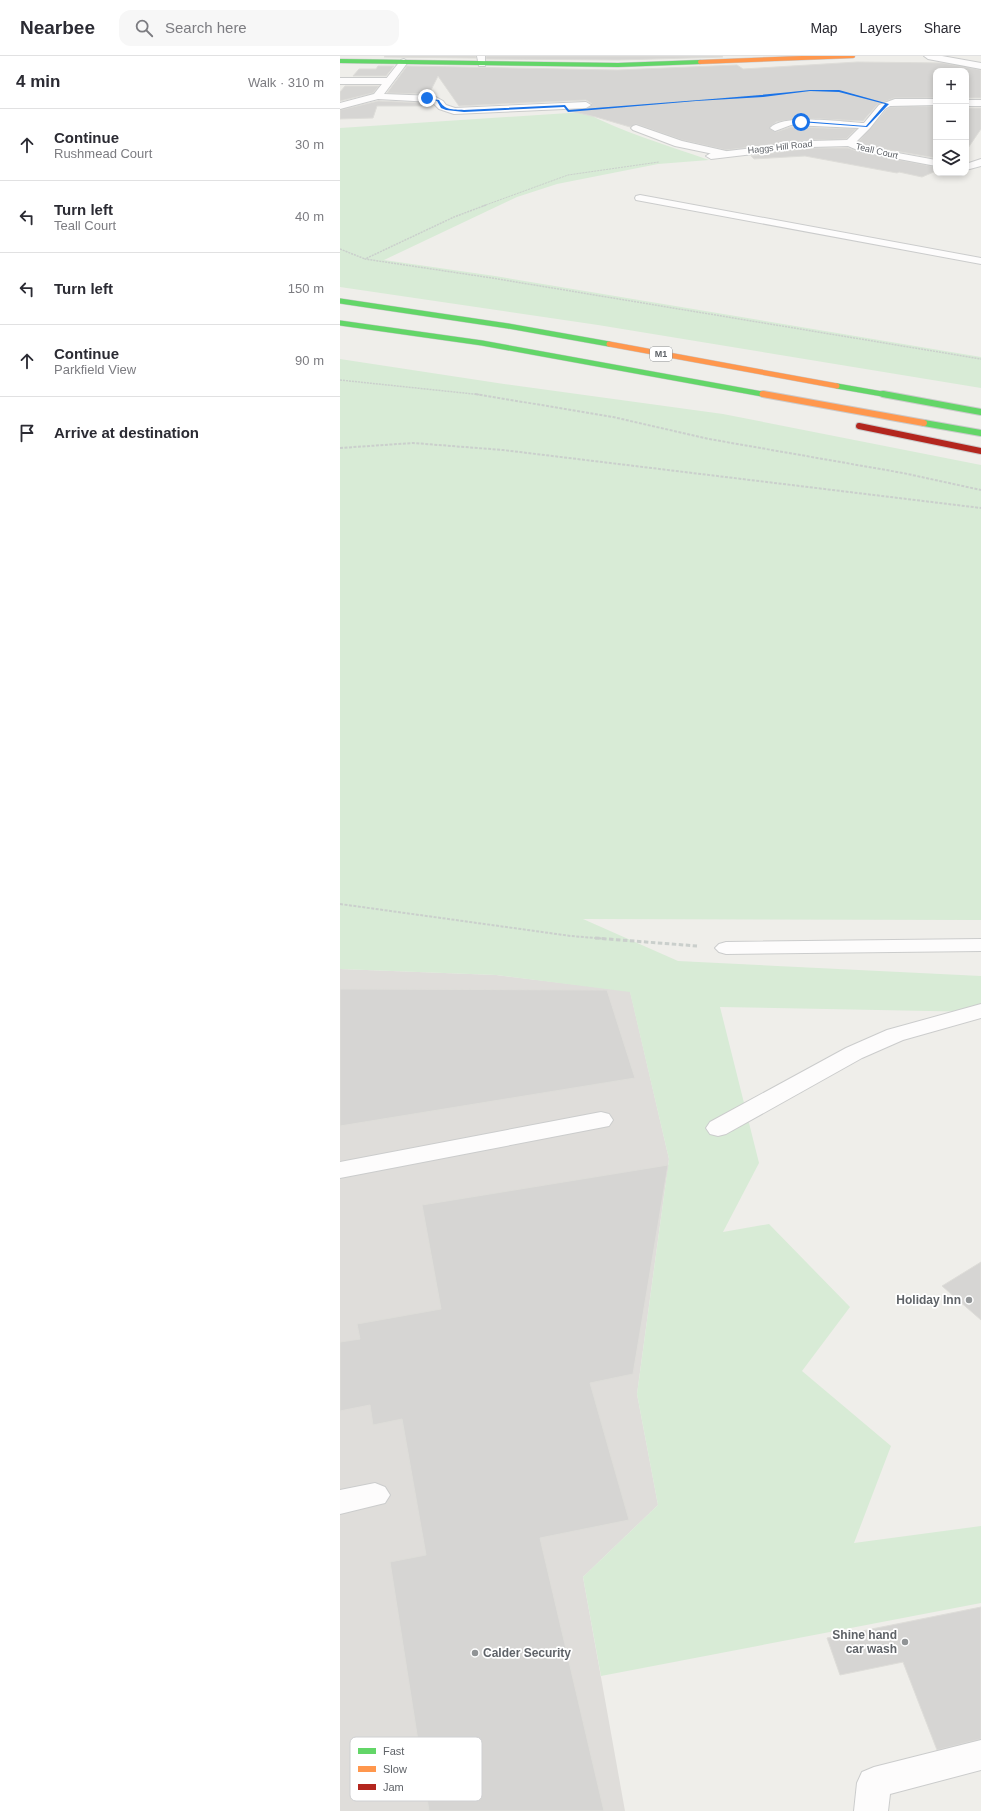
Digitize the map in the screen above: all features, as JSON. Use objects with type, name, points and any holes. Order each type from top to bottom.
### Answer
[{"type":"main road","points":[[340,61],[404,62],[481,60],[664,64],[853,56]]},
{"type":"main road","name":"M1","points":[[340,301],[508,326],[981,412]]},
{"type":"main road","name":"M1","points":[[340,322],[482,343],[981,433]]},
{"type":"main road","points":[[508,326],[918,391]]},
{"type":"main road","points":[[482,343],[724,397]]},
{"type":"main road","points":[[846,423],[981,451]]},
{"type":"street","points":[[928,56],[981,66]]},
{"type":"street","points":[[377,96],[404,62]]},
{"type":"street","points":[[340,106],[377,96],[434,99],[440,103],[442,107],[454,111],[567,108],[586,105]]},
{"type":"street","points":[[888,104],[895,102],[933,102]]},
{"type":"street","points":[[969,103],[981,103]]},
{"type":"street","name":"Teall Court","points":[[888,104],[882,107],[867,126],[850,143],[862,149],[933,162]]},
{"type":"street","points":[[775,128],[782,124],[791,122],[867,126]]},
{"type":"street","name":"Haggs Hill Road","points":[[711,156],[723,153],[811,144],[850,143]]},
{"type":"street","points":[[969,166],[981,162]]},
{"type":"lane","points":[[340,81],[388,81]]},
{"type":"lane","points":[[636,128],[651,135],[687,147],[723,153]]},
{"type":"lane","points":[[640,198],[981,261]]},
{"type":"lane","points":[[726,948],[981,945]]},
{"type":"lane","points":[[718,1128],[854,1053],[895,1035],[981,1010]]},
{"type":"lane","points":[[340,1170],[601,1120]]},
{"type":"lane","points":[[340,1502],[375,1495]]},
{"type":"lane","points":[[871,1811],[874,1783],[981,1755]]},
{"type":"path","points":[[639,106],[810,91],[839,91],[888,104]]},
{"type":"path","points":[[567,108],[632,106]]},
{"type":"path","points":[[365,259],[379,251],[454,217],[568,175],[640,164],[711,156]]},
{"type":"path","points":[[340,249],[365,259],[507,280],[981,359]]},
{"type":"path","points":[[340,380],[482,395],[613,417],[709,439],[903,473],[981,490]]},
{"type":"path","points":[[340,448],[413,443],[503,450],[981,508]]},
{"type":"path","points":[[340,904],[571,936],[726,948]]},
{"type":"shaded area","points":[[340,969],[496,975],[630,991],[669,1159],[637,1394],[658,1505],[583,1577],[625,1811],[340,1811]]},
{"type":"green space","points":[[584,112],[630,132],[709,160],[658,164],[557,184],[517,197],[384,260],[495,276],[981,357],[981,388],[598,325],[340,287],[340,128]]},
{"type":"green space","points":[[340,359],[504,384],[723,414],[981,465],[981,920],[583,919],[678,961],[981,976],[981,1012],[720,1007],[759,1163],[723,1232],[769,1224],[850,1307],[802,1371],[891,1446],[854,1543],[981,1526],[981,1603],[601,1676],[583,1577],[658,1505],[637,1394],[669,1159],[630,992],[496,975],[340,969]]},
{"type":"building","points":[[476,56],[476,58],[384,57]]},
{"type":"building","points":[[486,56],[723,57],[618,60],[486,59]]},
{"type":"building","points":[[857,62],[943,63],[981,70],[981,98],[969,98],[969,68],[933,68],[933,98],[894,98],[878,104],[863,121],[800,118],[776,122],[769,128],[776,132],[791,127],[856,129],[846,139],[811,140],[726,150],[682,140],[636,124],[630,127],[566,110],[587,109],[592,104],[586,100],[459,106],[438,76],[429,94],[387,93],[407,66],[618,70],[737,65],[743,69]]},
{"type":"building","points":[[378,66],[394,66],[386,76],[353,76],[359,69],[376,69]]},
{"type":"building","points":[[345,86],[379,86],[373,93],[340,101],[340,92]]},
{"type":"building","points":[[378,101],[424,103],[422,106],[377,106],[373,118],[340,119],[340,110]]},
{"type":"building","points":[[933,106],[933,157],[866,146],[858,142],[890,107]]},
{"type":"building","points":[[969,108],[981,108],[981,129],[969,147]]},
{"type":"building","points":[[811,148],[848,148],[862,153],[933,166],[933,172],[922,177],[805,156],[754,159],[751,156]]},
{"type":"building","points":[[340,989],[607,990],[635,1078],[340,1126]]},
{"type":"building","points":[[668,1165],[633,1374],[590,1383],[629,1520],[540,1538],[604,1811],[429,1811],[427,1801],[482,1801],[482,1737],[417,1737],[390,1562],[426,1555],[402,1419],[373,1425],[370,1405],[340,1411],[340,1342],[360,1339],[357,1324],[441,1309],[422,1205]]},
{"type":"building","name":"Holiday Inn","points":[[981,1262],[981,1320],[942,1286]]},
{"type":"building","points":[[981,1607],[981,1739],[937,1750],[903,1662],[840,1675],[827,1638]]},
{"type":"traffic: fast","points":[[340,61],[618,65],[700,62]]},
{"type":"traffic: fast","points":[[340,301],[508,326],[609,344]]},
{"type":"traffic: fast","points":[[340,323],[482,343],[762,394]]},
{"type":"traffic: fast","points":[[837,386],[981,412]]},
{"type":"traffic: fast","points":[[924,423],[981,433]]},
{"type":"traffic: slow","points":[[700,62],[853,56]]},
{"type":"traffic: slow","points":[[609,344],[837,386]]},
{"type":"traffic: slow","points":[[762,394],[924,423]]},
{"type":"traffic: jam","points":[[859,426],[981,451]]},
{"type":"place","name":"Holiday Inn","points":[[969,1300]]},
{"type":"place","name":"Shine hand car wash","points":[[905,1642]]},
{"type":"place","name":"Calder Security","points":[[475,1653]]},
{"type":"route","points":[[427,98],[438,101],[446,110],[454,111],[565,106],[568,111],[617,108],[696,100],[740,98],[810,91],[839,91],[888,104],[882,107],[867,126],[801,122]]}]
